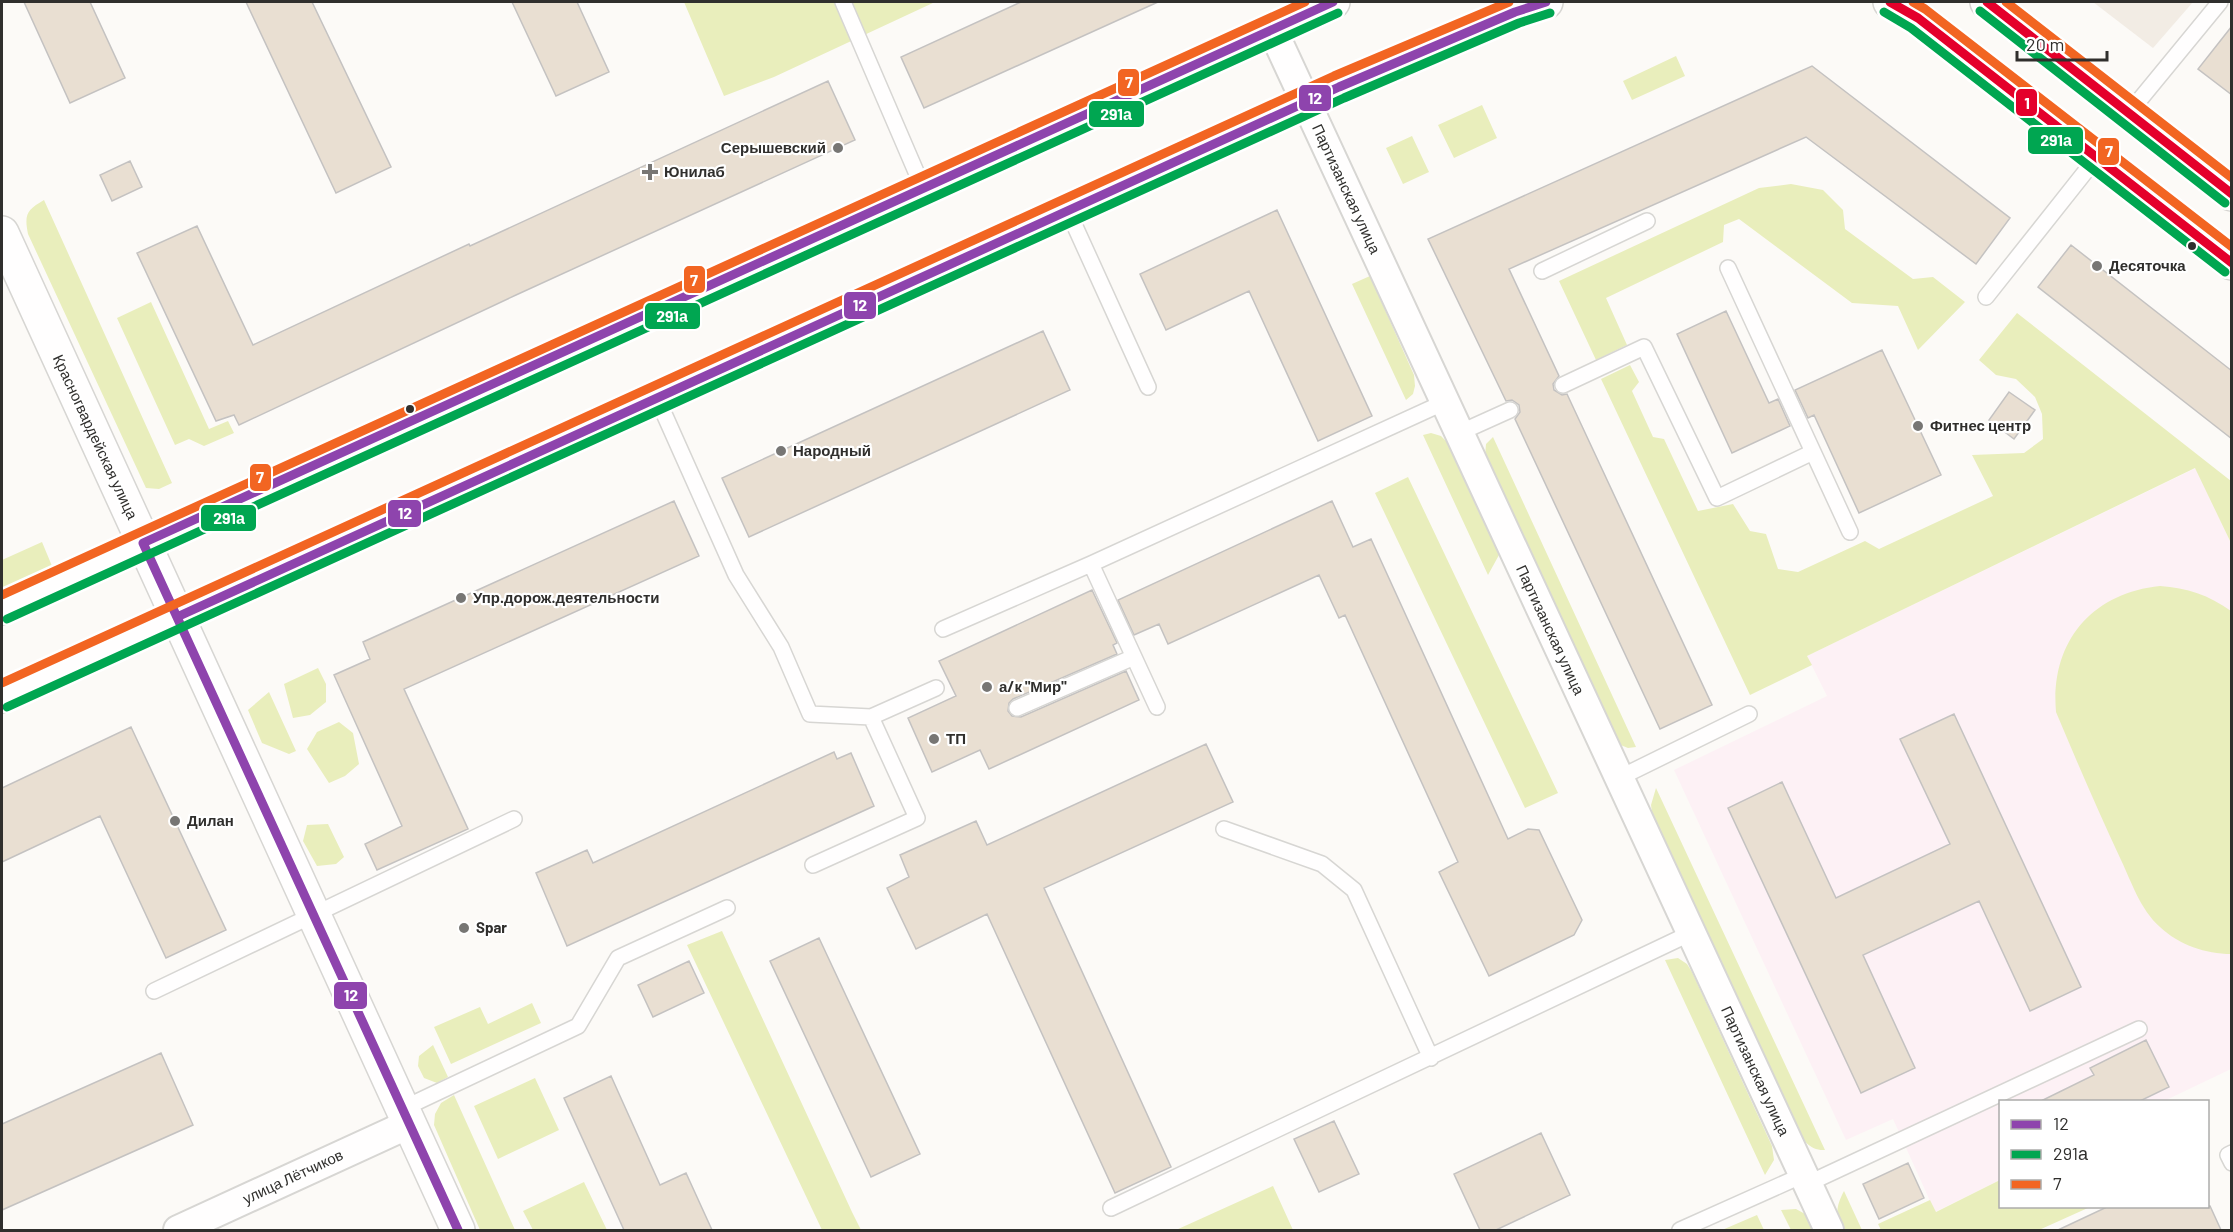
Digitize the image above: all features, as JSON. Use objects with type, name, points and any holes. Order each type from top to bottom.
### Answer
[{"type":"main road","points":[[2,696],[1306,103],[1506,16],[1546,2]]},
{"type":"main road","points":[[1890,2],[1918,18],[2232,262]]},
{"type":"main road","points":[[1987,2],[2232,194]]},
{"type":"main road","points":[[2,608],[1272,29],[1314,5]]},
{"type":"main road","name":"Красногвардейская улица","points":[[2,233],[458,1230]]},
{"type":"street","name":"Партизанская улица","points":[[1272,29],[1829,1230]]},
{"type":"street","name":"улица Лётчиков","points":[[178,1230],[405,1116]]},
{"type":"lane","points":[[843,2],[923,188]]},
{"type":"lane","points":[[2128,114],[2220,2]]},
{"type":"lane","points":[[1986,297],[2097,157]]},
{"type":"lane","points":[[1068,211],[1148,387]]},
{"type":"lane","points":[[1542,271],[1647,221]]},
{"type":"lane","points":[[1728,268],[1850,532]]},
{"type":"lane","points":[[1563,385],[1644,347],[1717,498],[1813,452]]},
{"type":"lane","points":[[657,398],[736,575],[781,647],[810,714],[871,717],[936,687]]},
{"type":"lane","points":[[943,629],[1445,402]]},
{"type":"lane","points":[[1459,433],[1510,410]]},
{"type":"lane","points":[[1091,564],[1157,706]]},
{"type":"lane","points":[[1017,708],[1134,657]]},
{"type":"lane","points":[[1619,778],[1749,714]]},
{"type":"lane","points":[[813,865],[917,818],[871,717]]},
{"type":"lane","points":[[154,991],[514,819]]},
{"type":"lane","points":[[1224,829],[1322,864],[1354,890],[1431,1058]]},
{"type":"lane","points":[[405,1116],[578,1026],[618,958],[728,908]]},
{"type":"lane","points":[[1111,1208],[1691,933]]},
{"type":"lane","points":[[1680,1230],[1805,1180],[2139,1029]]},
{"type":"lane","points":[[2232,1153],[2228,1155],[2232,1163]]},
{"type":"shaded area","points":[[2093,2],[2193,2],[2153,48]]},
{"type":"shaded area","points":[[2196,468],[2231,543],[2231,1069],[2166,1100],[1999,1100],[1999,1180],[1935,1212],[1893,1119],[1846,1140],[1674,770],[1827,696],[1807,656]]},
{"type":"green space","points":[[684,2],[935,2],[774,77],[724,96]]},
{"type":"green space","points":[[1676,56],[1685,76],[1632,100],[1623,81]]},
{"type":"green space","points":[[1482,105],[1497,138],[1454,158],[1438,125]]},
{"type":"green space","points":[[1412,136],[1429,172],[1403,184],[1386,148]]},
{"type":"green space","points":[[1791,184],[1823,190],[1843,210],[1845,229],[1913,279],[1933,277],[1965,302],[1918,350],[1898,306],[1852,303],[1739,219],[1724,225],[1723,242],[1606,298],[1627,345],[1596,360],[1559,281],[1759,188]]},
{"type":"green space","points":[[44,200],[172,483],[159,489],[146,488],[28,234],[26,222],[28,213]]},
{"type":"green space","points":[[1370,276],[1414,375],[1413,394],[1406,400],[1352,284]]},
{"type":"green space","points":[[151,302],[209,429],[228,421],[234,433],[204,446],[189,439],[175,445],[117,318]]},
{"type":"green space","points":[[2017,313],[2231,481],[2231,543],[2195,468],[1807,656],[1812,665],[1750,695],[1601,379],[1630,365],[1639,382],[1632,391],[1653,437],[1664,439],[1698,511],[1733,504],[1750,531],[1766,534],[1778,569],[1798,572],[1865,541],[1879,549],[1993,496],[1972,455],[2024,453],[2043,439],[2042,414],[2035,397],[2016,379],[1996,375],[1979,360]]},
{"type":"green space","points":[[1431,433],[1441,436],[1448,443],[1499,555],[1488,575],[1423,435]]},
{"type":"green space","points":[[1493,437],[1636,747],[1628,748],[1618,744],[1485,456],[1486,444]]},
{"type":"green space","points":[[1408,477],[1558,793],[1525,808],[1375,493]]},
{"type":"green space","points":[[42,542],[52,566],[2,589],[2,560]]},
{"type":"green space","points":[[2160,586],[2197,593],[2231,611],[2231,954],[2203,950],[2176,939],[2160,927],[2147,912],[2104,823],[2056,712],[2056,687],[2060,664],[2068,644],[2080,626],[2095,611],[2114,599],[2135,591]]},
{"type":"green space","points":[[318,668],[326,684],[326,702],[310,715],[293,718],[284,684]]},
{"type":"green space","points":[[269,692],[296,751],[289,754],[262,743],[248,710]]},
{"type":"green space","points":[[339,722],[353,733],[359,764],[345,776],[329,783],[307,749],[317,732]]},
{"type":"green space","points":[[1656,788],[1825,1150],[1811,1147],[1795,1128],[1653,820],[1651,805]]},
{"type":"green space","points":[[328,824],[344,857],[336,864],[317,866],[303,841],[307,825]]},
{"type":"green space","points":[[722,931],[861,1230],[822,1230],[687,945]]},
{"type":"green space","points":[[1678,958],[1687,964],[1692,972],[1772,1146],[1774,1160],[1765,1175],[1665,960]]},
{"type":"green space","points":[[532,1003],[541,1023],[451,1064],[434,1027],[480,1007],[488,1024]]},
{"type":"green space","points":[[433,1045],[448,1077],[437,1083],[424,1078],[418,1066],[419,1056]]},
{"type":"green space","points":[[535,1078],[559,1130],[498,1159],[474,1106]]},
{"type":"green space","points":[[454,1095],[515,1230],[480,1230],[434,1125],[435,1114],[441,1103]]},
{"type":"green space","points":[[1999,1180],[1999,1208],[2088,1208],[2039,1230],[1881,1230],[1878,1224],[1930,1200],[1936,1212]]},
{"type":"green space","points":[[584,1182],[607,1230],[533,1230],[523,1211]]},
{"type":"green space","points":[[1273,1186],[1293,1230],[1176,1230]]},
{"type":"green space","points":[[1844,1191],[1862,1230],[1842,1230],[1837,1211]]},
{"type":"green space","points":[[1796,1209],[1807,1215],[1817,1230],[1791,1230],[1781,1210]]},
{"type":"green space","points":[[1757,1215],[1764,1230],[1722,1230]]},
{"type":"building","points":[[24,2],[90,2],[125,78],[70,103]]},
{"type":"building","points":[[246,2],[312,2],[391,167],[336,193]]},
{"type":"building","points":[[512,2],[577,2],[609,72],[556,96]]},
{"type":"building","points":[[1021,2],[1158,2],[924,108],[901,57]]},
{"type":"building","points":[[2232,26],[2232,95],[2198,69]]},
{"type":"building","points":[[1812,66],[2010,218],[1976,264],[1806,137],[1509,269],[1559,376],[1553,384],[1554,390],[1562,395],[1567,394],[1712,705],[1660,729],[1515,419],[1520,412],[1519,405],[1512,400],[1506,401],[1428,239]]},
{"type":"building","points":[[828,81],[855,140],[239,425],[234,415],[216,421],[137,253],[197,226],[253,345]]},
{"type":"building","points":[[130,161],[142,187],[112,201],[100,175]]},
{"type":"building","points":[[1277,210],[1372,416],[1318,441],[1249,291],[1166,330],[1140,274]]},
{"type":"building","points":[[2071,245],[2232,371],[2232,439],[2038,287]]},
{"type":"building","points":[[1726,311],[1769,403],[1778,399],[1790,426],[1732,453],[1677,334]]},
{"type":"building","points":[[1043,331],[1070,390],[749,537],[722,478]]},
{"type":"building","points":[[1882,350],[1941,475],[1859,513],[1814,415],[1808,418],[1795,390]]},
{"type":"building","points":[[2009,392],[2035,410],[2014,439],[1989,420]]},
{"type":"building","points":[[674,501],[699,556],[404,689],[468,829],[377,870],[365,844],[402,826],[334,675],[370,659],[363,642]]},
{"type":"building","points":[[1332,501],[1353,547],[1371,539],[1508,839],[1528,829],[1539,830],[1582,920],[1574,935],[1489,976],[1439,872],[1458,862],[1345,615],[1339,618],[1319,575],[1168,644],[1159,624],[1134,635],[1118,600]]},
{"type":"building","name":"а/к \"Мир\"","points":[[1092,590],[1117,643],[1113,645],[1117,654],[1013,699],[1009,703],[1008,711],[1012,716],[1021,717],[1126,671],[1139,700],[989,769],[980,750],[932,772],[908,718],[956,696],[939,661]]},
{"type":"building","points":[[1954,714],[2081,987],[2030,1011],[1979,901],[1863,955],[1915,1068],[1861,1093],[1728,808],[1782,782],[1836,898],[1950,844],[1900,739]]},
{"type":"building","points":[[131,727],[226,930],[166,958],[100,816],[2,862],[2,788]]},
{"type":"building","points":[[1206,744],[1233,802],[1044,888],[1171,1167],[1115,1193],[987,914],[916,949],[887,888],[909,877],[900,855],[976,821],[987,845]]},
{"type":"building","points":[[834,752],[837,759],[851,753],[874,806],[567,946],[536,873],[587,850],[593,863]]},
{"type":"building","points":[[819,938],[920,1154],[871,1177],[770,961]]},
{"type":"building","points":[[689,961],[704,993],[653,1017],[638,985]]},
{"type":"building","points":[[2146,1040],[2169,1087],[2142,1100],[2043,1100],[2094,1075],[2090,1068]]},
{"type":"building","points":[[161,1053],[193,1125],[2,1210],[2,1124]]},
{"type":"building","points":[[611,1076],[660,1185],[686,1173],[712,1230],[624,1230],[564,1098]]},
{"type":"building","points":[[1334,1121],[1359,1174],[1319,1192],[1294,1139]]},
{"type":"building","points":[[1541,1133],[1570,1195],[1496,1230],[1480,1230],[1454,1174]]},
{"type":"building","points":[[1908,1163],[1924,1198],[1879,1219],[1863,1184]]},
{"type":"building","points":[[2210,1206],[2221,1230],[2058,1230],[2105,1208],[2209,1208]]},
{"type":"transit line","name":"7","points":[[2,595],[1305,2]]},
{"type":"transit line","name":"12","points":[[458,1230],[143,543],[1333,2]]},
{"type":"transit line","name":"7","points":[[2,683],[1334,76],[1509,2]]},
{"type":"transit line","name":"12","points":[[177,617],[1339,87],[1515,12],[1546,2]]},
{"type":"transit line","name":"1","points":[[1890,2],[1918,18],[2232,263]]},
{"type":"transit line","name":"7","points":[[1913,2],[2232,247]]},
{"type":"transit line","name":"1","points":[[1987,2],[2232,194]]},
{"type":"transit line","name":"7","points":[[2006,2],[2232,178]]},
{"type":"transit line","name":"291а","points":[[1980,11],[2225,203]]},
{"type":"transit line","name":"291а","points":[[1884,12],[1911,28],[2225,272]]},
{"type":"transit line","name":"291а","points":[[7,619],[1338,13]]},
{"type":"transit line","name":"291а","points":[[7,707],[1344,98],[1519,23],[1550,13]]},
{"type":"place","name":"Серышевский","points":[[838,148]]},
{"type":"place","name":"Юнилаб","points":[[650,172]]},
{"type":"place","name":"Десяточка","points":[[2097,266]]},
{"type":"place","name":"Фитнес центр","points":[[1918,426]]},
{"type":"place","name":"Народный","points":[[781,451]]},
{"type":"place","name":"Упр.дорож.деятельности","points":[[461,598]]},
{"type":"place","name":"а/к \"Мир\"","points":[[987,687]]},
{"type":"place","name":"ТП","points":[[934,739]]},
{"type":"place","name":"Дилан","points":[[175,821]]},
{"type":"place","name":"Spar","points":[[464,928]]}]
